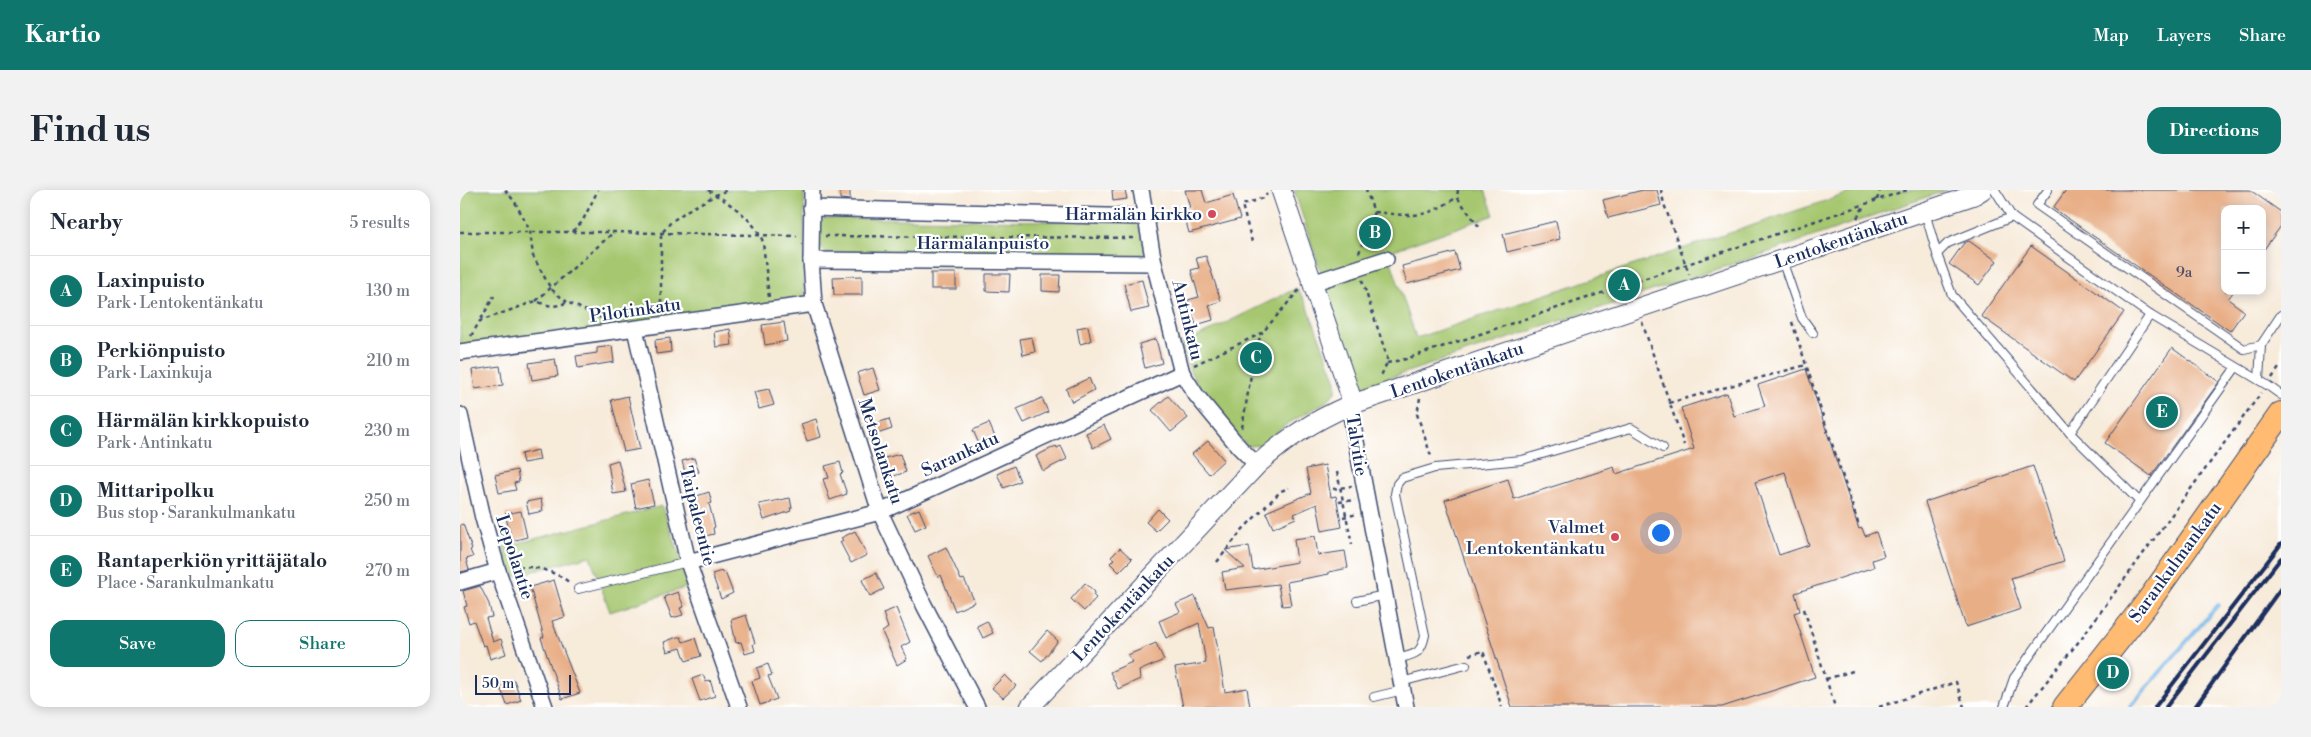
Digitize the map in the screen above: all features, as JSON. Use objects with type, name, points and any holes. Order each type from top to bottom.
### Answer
[{"type":"main road","name":"Sarankulmankatu","points":[[2065,707],[2146,602],[2281,414]]},
{"type":"street","name":"Metsolankatu","points":[[812,190],[811,260],[814,304],[880,512],[922,602],[977,707]]},
{"type":"street","name":"Antinkatu","points":[[1141,190],[1144,217],[1154,263],[1182,373],[1196,395],[1239,447],[1257,465]]},
{"type":"street","name":"Talvitie","points":[[1275,191],[1312,284],[1350,394],[1350,405],[1364,484],[1406,707]]},
{"type":"street","name":"Lentokentänkatu","points":[[1030,707],[1257,465],[1284,441],[1303,428],[1350,405],[1925,212],[1976,192]]},
{"type":"street","name":"Härmälänpuisto","points":[[811,208],[1144,217]]},
{"type":"street","points":[[1312,284],[1386,259]]},
{"type":"street","name":"Härmälänpuisto","points":[[811,260],[1154,263]]},
{"type":"street","name":"Pilotinkatu","points":[[462,352],[814,304]]},
{"type":"street","name":"Taipaleentie","points":[[629,330],[688,562],[739,707]]},
{"type":"street","name":"Sarankatu","points":[[688,562],[880,512],[1182,373]]},
{"type":"street","name":"Lepolantie","points":[[460,416],[481,513],[502,570],[545,707]]},
{"type":"street","points":[[460,582],[502,570]]},
{"type":"lane","points":[[1995,190],[2012,217],[2150,315],[2281,395]]},
{"type":"lane","points":[[2048,190],[2037,205],[2244,349],[2261,345]]},
{"type":"lane","points":[[1925,212],[1937,254],[1952,295],[2070,433],[2139,501]]},
{"type":"lane","points":[[1937,254],[1948,243],[2012,217]]},
{"type":"lane","points":[[1782,260],[1802,318],[1813,333]]},
{"type":"lane","points":[[2070,433],[2150,315]]},
{"type":"lane","points":[[2259,380],[2261,345],[2281,315]]},
{"type":"lane","points":[[2004,707],[2014,678],[2236,367]]},
{"type":"lane","points":[[1397,659],[1417,654],[1422,648],[1425,636],[1395,494],[1396,484],[1402,478],[1435,468],[1522,460],[1631,428],[1664,448]]},
{"type":"lane","points":[[578,589],[688,562]]},
{"type":"lane","points":[[1357,601],[1385,595]]},
{"type":"lane","points":[[1374,697],[1466,665]]},
{"type":"path","points":[[505,190],[515,202],[530,231],[533,256],[551,289],[567,302],[629,330]]},
{"type":"path","points":[[573,232],[582,222],[598,190]]},
{"type":"path","points":[[708,190],[739,210],[761,236],[770,310]]},
{"type":"path","points":[[663,325],[660,304],[662,234],[671,222],[688,210],[727,190]]},
{"type":"path","points":[[1366,190],[1374,212],[1356,258],[1356,269],[1363,283],[1387,357],[1387,363],[1380,379]]},
{"type":"path","points":[[1458,190],[1457,197],[1480,228]]},
{"type":"path","points":[[1661,190],[1664,204],[1689,274]]},
{"type":"path","points":[[1877,200],[1880,190]]},
{"type":"path","points":[[1387,363],[1406,360],[1907,190]]},
{"type":"path","points":[[2274,190],[2281,195]]},
{"type":"path","points":[[1252,242],[1242,205],[1263,198],[1275,191]]},
{"type":"path","points":[[1374,212],[1415,216],[1436,212],[1457,197]]},
{"type":"path","points":[[1856,218],[1865,204]]},
{"type":"path","points":[[460,232],[530,231],[761,236],[1149,238]]},
{"type":"path","points":[[480,321],[536,301],[614,232]]},
{"type":"path","points":[[1182,373],[1262,333],[1300,290],[1312,284]]},
{"type":"path","points":[[462,352],[494,296]]},
{"type":"path","points":[[536,301],[558,307],[567,302]]},
{"type":"path","points":[[1640,318],[1684,446]]},
{"type":"path","points":[[1791,318],[1859,526]]},
{"type":"path","points":[[1239,447],[1253,363],[1262,333]]},
{"type":"path","points":[[1669,403],[1806,365]]},
{"type":"path","points":[[2026,707],[2080,640],[2281,365]]},
{"type":"path","points":[[1422,392],[1416,408],[1416,414],[1435,468]]},
{"type":"path","points":[[1338,472],[1352,544]]},
{"type":"path","points":[[1333,489],[1364,484]]},
{"type":"path","points":[[1217,562],[1243,529],[1281,491],[1289,488]]},
{"type":"path","points":[[502,570],[530,567],[544,570],[564,578],[578,589]]},
{"type":"path","points":[[1804,609],[1835,707]]},
{"type":"path","points":[[1826,679],[1853,672]]},
{"type":"path","points":[[1879,707],[1956,682],[1964,707]]},
{"type":"green space","points":[[460,190],[804,190],[804,301],[460,348]]},
{"type":"green space","points":[[1294,190],[1485,190],[1494,215],[1388,252],[1416,338],[1858,190],[1947,190],[1766,253],[1359,388]]},
{"type":"green space","points":[[825,218],[1132,222],[1139,227],[1146,251],[1135,259],[827,253],[820,247],[817,241],[819,224]]},
{"type":"green space","points":[[1297,288],[1307,305],[1336,381],[1336,391],[1326,402],[1287,424],[1261,445],[1247,446],[1203,395],[1190,371],[1181,345]]},
{"type":"green space","points":[[662,506],[691,586],[610,612],[590,556],[512,577],[503,547]]},
{"type":"building","points":[[840,190],[850,190],[850,200],[840,199]]},
{"type":"building","points":[[1112,190],[1125,190],[1127,199],[1113,201]]},
{"type":"building","name":"Härmälän kirkko","points":[[1185,190],[1202,190],[1206,203],[1233,195],[1240,219],[1189,233],[1183,210],[1190,208]]},
{"type":"building","points":[[1643,190],[1657,190],[1661,205],[1608,218],[1603,200]]},
{"type":"building","points":[[2066,190],[2250,190],[2281,212],[2281,226],[2266,247],[2266,205],[2221,205],[2221,295],[2231,295],[2228,299],[2244,311],[2230,331],[2053,208]]},
{"type":"building","points":[[1556,221],[1560,239],[1507,252],[1503,234]]},
{"type":"building","points":[[1969,241],[1997,261],[1979,285],[1949,264],[1964,243]]},
{"type":"building","points":[[2031,246],[2124,312],[2074,382],[1981,316]]},
{"type":"building","points":[[1455,252],[1460,270],[1407,284],[1402,266]]},
{"type":"building","points":[[1206,256],[1221,301],[1209,305],[1213,320],[1196,325],[1188,300],[1199,297],[1191,270],[1199,268],[1196,258]]},
{"type":"building","points":[[931,273],[956,273],[956,289],[931,289]]},
{"type":"building","points":[[986,274],[1010,274],[1009,292],[986,291]]},
{"type":"building","points":[[1042,275],[1060,275],[1059,292],[1042,291]]},
{"type":"building","points":[[862,276],[862,295],[834,295],[833,277]]},
{"type":"building","points":[[1142,280],[1149,308],[1131,312],[1124,284]]},
{"type":"building","points":[[784,322],[787,341],[765,345],[762,325]]},
{"type":"building","points":[[1088,326],[1091,341],[1080,344],[1077,328]]},
{"type":"building","points":[[730,329],[732,345],[716,347],[714,332]]},
{"type":"building","points":[[1032,337],[1035,352],[1023,355],[1020,339]]},
{"type":"building","points":[[670,338],[671,352],[656,354],[655,340]]},
{"type":"building","points":[[1156,339],[1162,363],[1145,368],[1139,344]]},
{"type":"building","points":[[612,346],[614,362],[578,368],[576,356],[597,353],[597,348]]},
{"type":"building","points":[[2172,348],[2219,382],[2151,476],[2105,443]]},
{"type":"building","points":[[555,359],[558,376],[532,380],[529,363]]},
{"type":"building","points":[[500,366],[503,385],[475,389],[472,370]]},
{"type":"building","points":[[873,368],[880,390],[864,395],[857,373]]},
{"type":"building","name":"Valmet Lentokentänkatu","points":[[1806,369],[1859,529],[1862,528],[1865,536],[1876,532],[1884,556],[1872,560],[1874,567],[1795,593],[1800,611],[1794,613],[1815,677],[1722,707],[1512,707],[1445,500],[1508,479],[1514,499],[1614,467],[1616,474],[1694,449],[1681,408],[1727,393],[1734,416],[1765,406],[1758,385]],"holes":[[[1785,472],[1809,545],[1779,555],[1755,482]]]},
{"type":"building","points":[[1089,378],[1094,390],[1072,402],[1066,389]]},
{"type":"building","points":[[769,389],[774,405],[759,409],[754,392]]},
{"type":"building","points":[[628,396],[640,449],[624,452],[611,400]]},
{"type":"building","points":[[1168,396],[1188,418],[1171,432],[1152,410]]},
{"type":"building","points":[[1042,398],[1048,412],[1024,423],[1017,409]]},
{"type":"building","points":[[816,419],[821,437],[807,441],[801,424]]},
{"type":"building","points":[[889,419],[892,429],[877,434],[874,424]]},
{"type":"building","points":[[989,423],[995,437],[979,444],[973,430]]},
{"type":"building","points":[[1104,425],[1111,439],[1093,448],[1086,433]]},
{"type":"building","points":[[1208,441],[1224,460],[1209,474],[1192,454]]},
{"type":"building","points":[[1056,446],[1057,448],[1061,446],[1067,459],[1043,471],[1036,456]]},
{"type":"building","points":[[538,450],[540,460],[523,463],[521,454]]},
{"type":"building","points":[[900,454],[906,472],[891,477],[885,458]]},
{"type":"building","points":[[694,458],[699,472],[686,476],[682,461]]},
{"type":"building","points":[[618,460],[626,492],[613,494],[608,463]]},
{"type":"building","points":[[840,462],[843,473],[840,474],[847,494],[830,500],[823,479],[829,478],[825,466]]},
{"type":"building","points":[[1325,465],[1331,497],[1336,496],[1342,527],[1322,531],[1317,504],[1294,514],[1296,518],[1273,528],[1266,512],[1311,493],[1306,469]]},
{"type":"building","points":[[1014,466],[1020,481],[1004,488],[997,474]]},
{"type":"building","points":[[2033,466],[2064,561],[2011,578],[2021,609],[1966,627],[1925,502]]},
{"type":"building","points":[[517,470],[519,482],[514,483],[516,490],[499,493],[495,475]]},
{"type":"building","points":[[648,480],[654,504],[636,508],[631,484]]},
{"type":"building","points":[[709,492],[712,503],[709,504],[715,527],[713,528],[714,534],[701,537],[700,531],[697,530],[694,511],[697,510],[694,497]]},
{"type":"building","points":[[790,498],[791,511],[764,520],[759,504]]},
{"type":"building","points":[[541,499],[543,511],[529,514],[526,502]]},
{"type":"building","points":[[919,509],[926,525],[915,530],[907,514]]},
{"type":"building","points":[[1158,509],[1168,519],[1156,531],[1146,522]]},
{"type":"building","points":[[521,511],[527,537],[512,541],[505,514]]},
{"type":"building","points":[[463,524],[473,557],[466,559],[469,570],[460,572],[460,525]]},
{"type":"building","points":[[855,531],[867,555],[851,563],[840,542],[843,540],[841,538]]},
{"type":"building","points":[[1315,536],[1318,555],[1345,551],[1348,568],[1329,572],[1329,574],[1287,582],[1291,605],[1282,606],[1278,584],[1225,590],[1222,572],[1245,568],[1225,550],[1249,546],[1253,570],[1297,562],[1294,539]]},
{"type":"building","points":[[946,547],[961,580],[964,579],[975,602],[955,611],[941,575],[938,577],[928,556]]},
{"type":"building","points":[[1120,548],[1132,559],[1119,572],[1110,563],[1114,559],[1111,557]]},
{"type":"building","points":[[722,571],[722,573],[725,572],[733,593],[721,599],[712,574]]},
{"type":"building","points":[[876,573],[884,589],[870,596],[862,580]]},
{"type":"building","points":[[554,580],[565,617],[552,621],[580,693],[562,699],[541,638],[544,637],[530,587]]},
{"type":"building","points":[[1085,583],[1095,592],[1093,595],[1096,598],[1084,611],[1071,599]]},
{"type":"building","points":[[480,586],[489,604],[492,617],[486,618],[493,642],[501,639],[506,654],[490,659],[486,645],[483,646],[474,621],[469,623],[464,607],[467,606],[463,591]]},
{"type":"building","points":[[678,592],[684,607],[680,608],[683,615],[672,618],[664,597]]},
{"type":"building","points":[[1195,596],[1209,628],[1214,627],[1225,692],[1247,688],[1250,707],[1183,707],[1175,668],[1206,663],[1199,623],[1166,638],[1159,621],[1180,612],[1176,604]]},
{"type":"building","points":[[896,608],[910,642],[901,647],[907,659],[897,665],[882,632],[888,628],[883,613]]},
{"type":"building","points":[[746,615],[755,643],[753,644],[755,651],[745,654],[741,642],[736,643],[731,620]]},
{"type":"building","points":[[987,621],[993,633],[983,638],[977,626]]},
{"type":"building","points":[[1047,631],[1058,641],[1042,661],[1030,651]]},
{"type":"building","points":[[681,637],[683,642],[695,638],[701,656],[686,661],[681,648],[667,652],[664,642]]},
{"type":"building","points":[[1156,643],[1164,660],[1139,671],[1140,679],[1118,689],[1110,672],[1132,662],[1128,655]]},
{"type":"building","points":[[768,664],[772,675],[768,676],[777,699],[760,705],[752,681],[760,678],[757,668]]},
{"type":"building","points":[[703,675],[706,682],[710,680],[715,696],[700,701],[692,679]]},
{"type":"building","points":[[1005,675],[1016,686],[1003,698],[992,688]]},
{"type":"building","points":[[514,680],[521,700],[507,705],[499,684]]},
{"type":"waterway","points":[[2130,707],[2218,605]]},
{"type":"railway","points":[[2155,707],[2281,544]]},
{"type":"railway","points":[[2166,707],[2281,558]]},
{"type":"railway","points":[[2195,707],[2281,588]]},
{"type":"place","name":"Härmälän kirkko","points":[[1212,214]]},
{"type":"place","name":"Perkiönpuisto","points":[[1375,233]]},
{"type":"place","name":"Laxinpuisto","points":[[1624,285]]},
{"type":"place","name":"Härmälän kirkkopuisto","points":[[1256,358]]},
{"type":"place","name":"Rantaperkiön yrittäjätalo","points":[[2162,412]]},
{"type":"place","name":"Valmet Lentokentänkatu","points":[[1615,537]]},
{"type":"place","name":"Mittaripolku","points":[[2113,673]]}]
